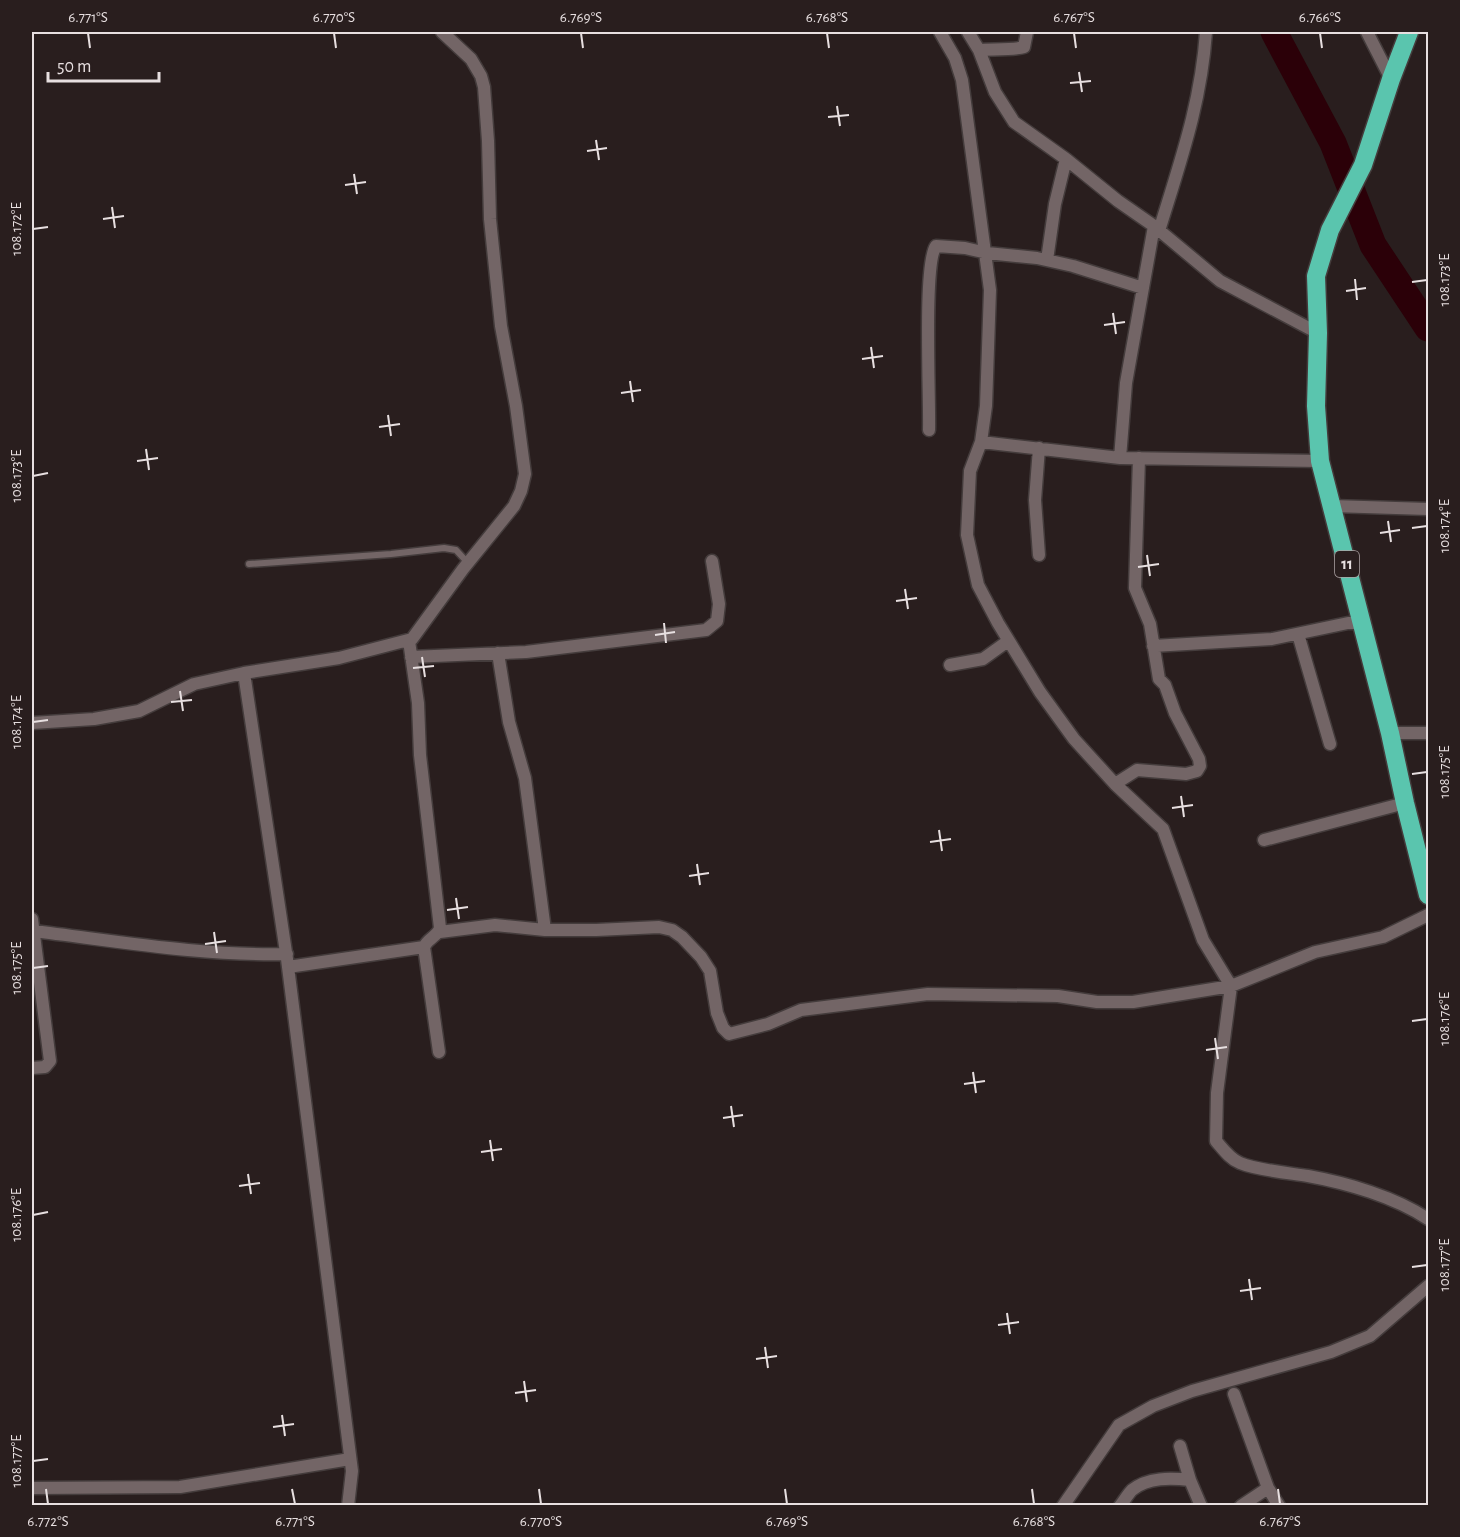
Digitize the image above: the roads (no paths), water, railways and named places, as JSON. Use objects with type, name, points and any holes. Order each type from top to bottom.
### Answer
[{"type":"highway","name":"11","points":[[1409,32],[1363,165],[1330,230],[1316,276],[1318,333],[1316,406],[1320,461],[1390,733],[1428,895]]},
{"type":"street","points":[[32,723],[94,719],[139,711],[194,684],[244,673],[339,658],[409,641],[514,506],[525,474],[516,406],[501,326],[490,219],[488,141],[483,87],[481,76],[471,59],[442,32]]},
{"type":"street","points":[[941,32],[955,58],[962,80],[987,253],[990,290],[990,349],[986,406],[981,442],[970,471],[967,535],[978,585],[1040,693],[1074,739],[1115,784],[1163,829],[1203,940],[1231,986],[1217,1094],[1216,1141],[1239,1163],[1320,1179],[1378,1195],[1412,1208],[1428,1219]]},
{"type":"street","points":[[968,32],[979,50],[995,92],[1014,122],[1157,228],[1220,281],[1318,333]]},
{"type":"street","points":[[979,50],[1024,47],[1027,32]]},
{"type":"street","points":[[1120,458],[1126,383],[1143,288],[1157,228],[1196,108],[1204,61],[1206,32]]},
{"type":"street","points":[[1367,32],[1391,79]]},
{"type":"street","points":[[1047,260],[1055,204],[1066,159]]},
{"type":"street","points":[[929,430],[928,291],[933,250],[939,245],[1047,260],[1143,288]]},
{"type":"street","points":[[981,442],[1120,458],[1320,461]]},
{"type":"street","points":[[1039,448],[1035,500],[1039,555]]},
{"type":"street","points":[[1115,784],[1137,770],[1186,774],[1197,771],[1200,766],[1199,759],[1175,713],[1165,685],[1160,679],[1150,624],[1135,588],[1139,458]]},
{"type":"street","points":[[1332,506],[1428,509]]},
{"type":"street","points":[[411,657],[526,652],[706,630],[717,621],[719,604],[712,561]]},
{"type":"street","points":[[1153,646],[1272,639],[1348,623],[1361,623]]},
{"type":"street","points":[[1298,634],[1330,744]]},
{"type":"street","points":[[950,665],[983,658],[1008,640]]},
{"type":"street","points":[[409,641],[418,703],[420,755],[440,932]]},
{"type":"street","points":[[498,653],[508,722],[525,778],[545,930]]},
{"type":"street","points":[[244,673],[288,967],[350,1459],[348,1506]]},
{"type":"street","points":[[1390,733],[1428,733]]},
{"type":"street","points":[[1264,840],[1405,803]]},
{"type":"street","points":[[439,1053],[424,948],[429,940],[440,932],[495,925],[545,930],[659,927],[672,930],[701,957],[710,971],[717,1013],[723,1028],[729,1035],[768,1024],[801,1010],[928,994],[1058,996],[1097,1002],[1133,1002],[1231,986],[1315,952],[1383,937],[1428,915]]},
{"type":"street","points":[[32,1068],[45,1067],[50,1061],[32,925],[223,954],[286,954]]},
{"type":"street","points":[[288,967],[424,948]]},
{"type":"street","points":[[1063,1506],[1119,1425],[1153,1406],[1192,1390],[1331,1352],[1370,1336],[1428,1286]]},
{"type":"street","points":[[1234,1394],[1268,1488],[1279,1506]]},
{"type":"street","points":[[1180,1446],[1190,1480],[1202,1506]]},
{"type":"street","points":[[32,1488],[180,1487],[350,1459]]},
{"type":"street","points":[[1120,1506],[1131,1490],[1145,1483],[1174,1478],[1190,1480]]},
{"type":"street","points":[[1241,1506],[1268,1488]]},
{"type":"lane","points":[[249,564],[444,548],[456,550],[468,563]]},
{"type":"waterway","points":[[1274,32],[1333,143],[1373,245],[1428,328]]}]
